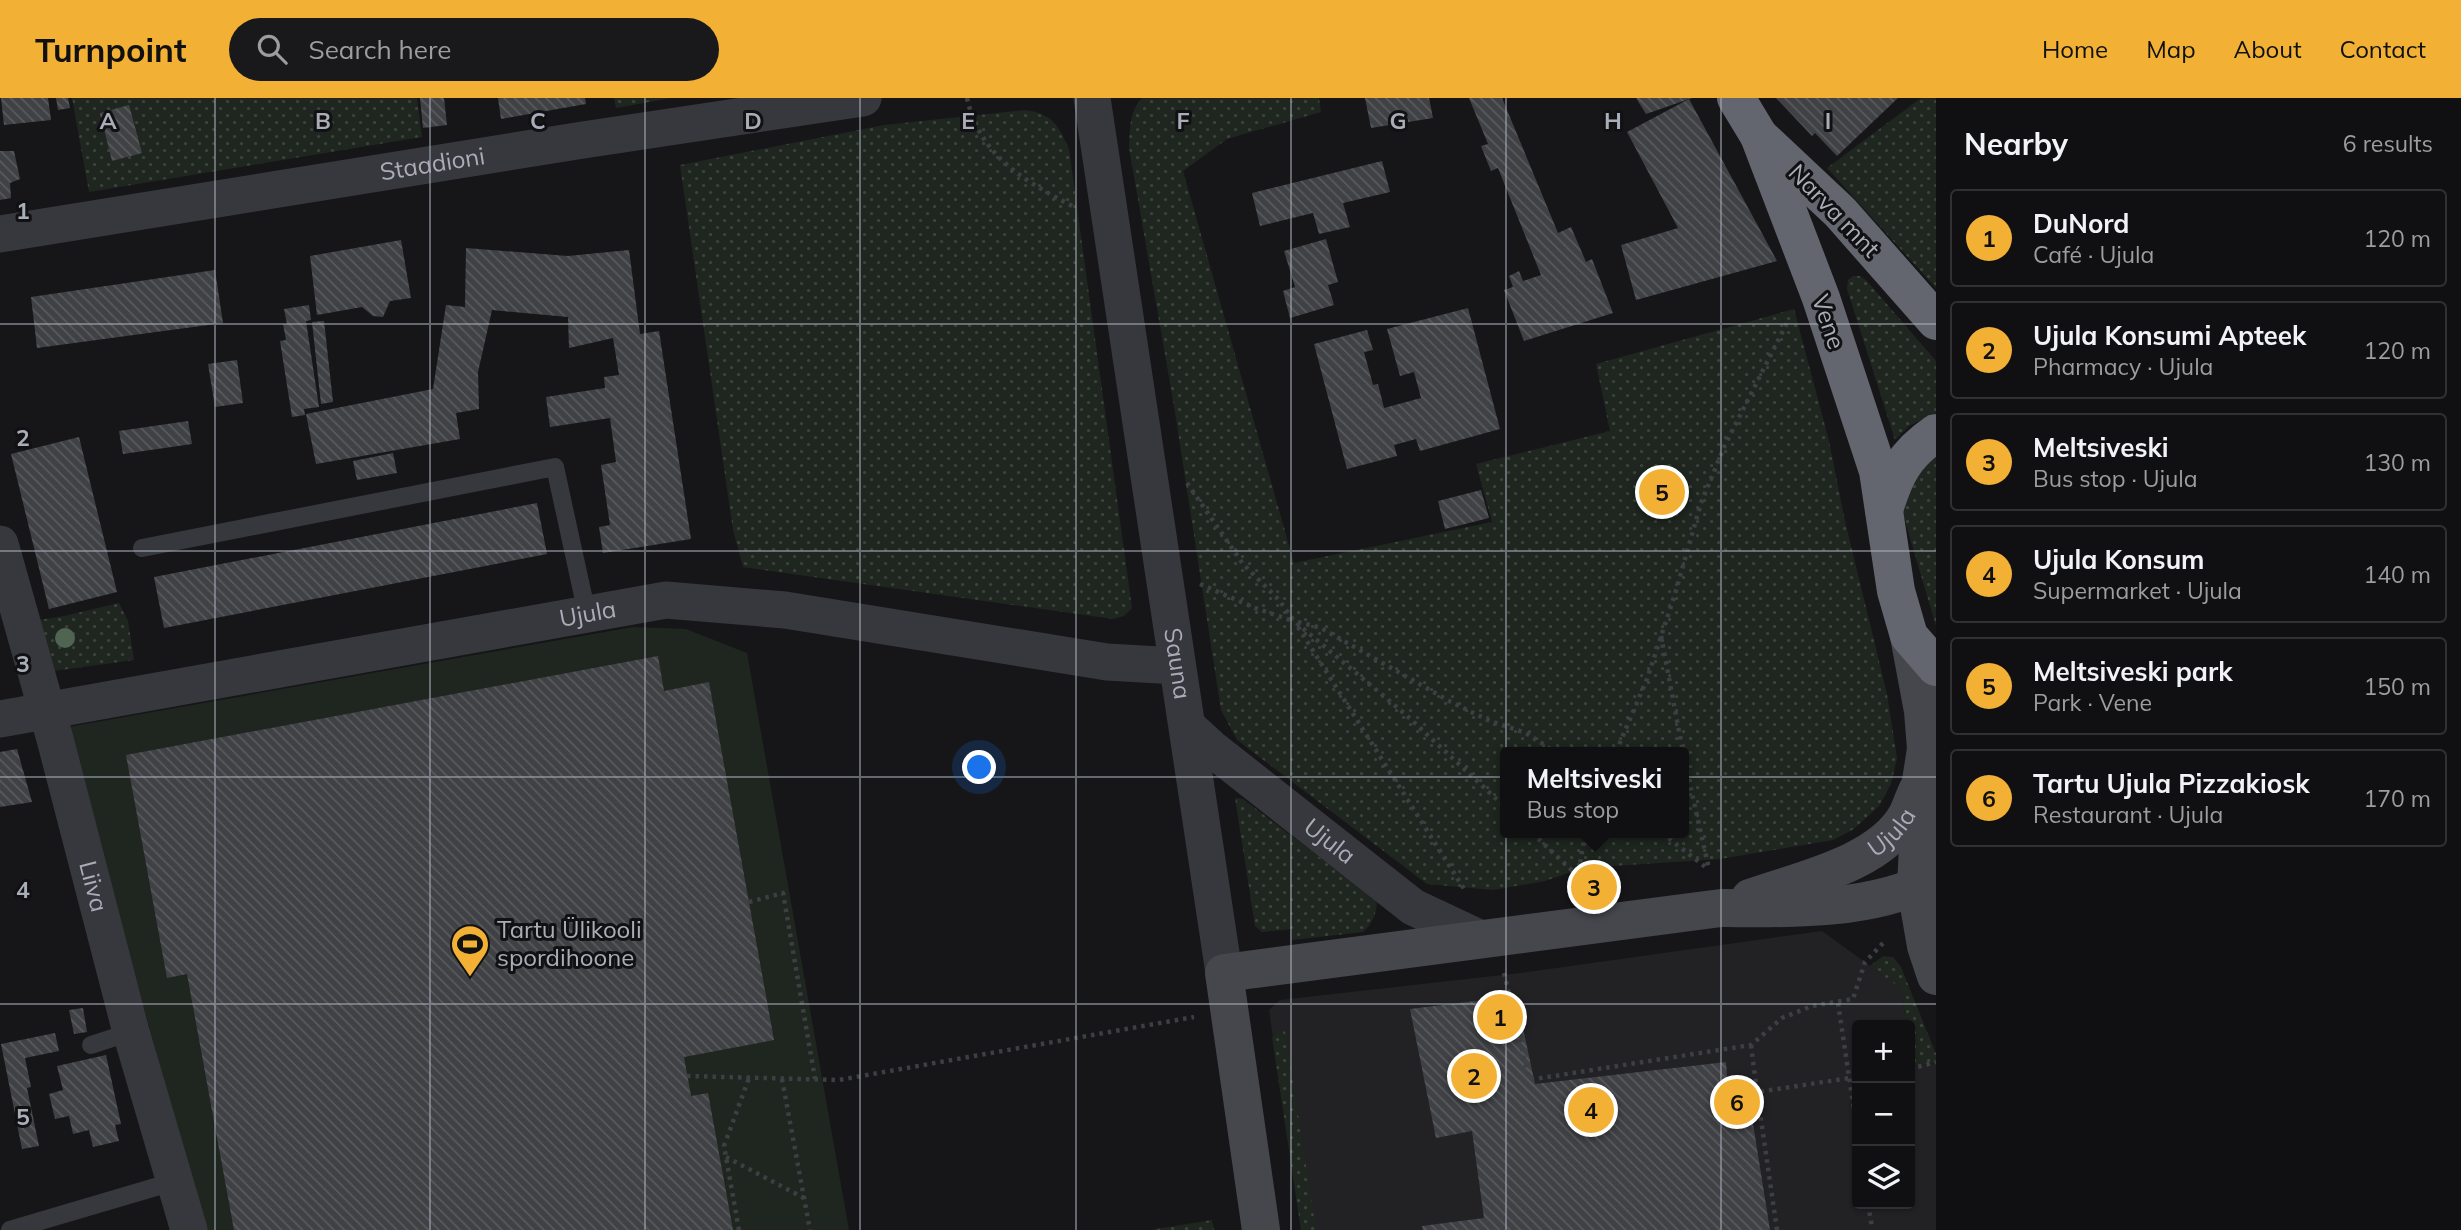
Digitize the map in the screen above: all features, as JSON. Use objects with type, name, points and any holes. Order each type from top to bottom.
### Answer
[{"type":"highway","name":"Narva mnt","points":[[1736,98],[1759,136],[1840,212],[1936,321]]},
{"type":"highway","name":"Vene","points":[[1759,136],[1821,298],[1878,471],[1896,591],[1909,636]]},
{"type":"highway","points":[[1883,512],[1901,467],[1915,448],[1936,433]]},
{"type":"highway","points":[[1909,636],[1936,667]]},
{"type":"street","name":"Staadioni","points":[[0,234],[863,98]]},
{"type":"street","name":"Sauna","points":[[1092,98],[1261,1230]]},
{"type":"street","name":"Liiva","points":[[0,544],[131,1032],[189,1230]]},
{"type":"street","name":"Ujula","points":[[0,719],[666,600],[760,608],[1107,662],[1177,666]]},
{"type":"street","points":[[1909,636],[1923,711],[1926,749],[1921,781],[1926,946],[1936,976]]},
{"type":"street","name":"Ujula","points":[[1188,727],[1413,907],[1481,939]]},
{"type":"street","name":"Ujula","points":[[1721,908],[1854,861],[1884,841],[1906,816],[1921,781]]},
{"type":"street","name":"Ujula","points":[[1224,973],[1721,908],[1782,909],[1864,900],[1926,883]]},
{"type":"lane","points":[[142,548],[555,467],[587,614]]},
{"type":"lane","points":[[92,1045],[131,1032]]},
{"type":"lane","points":[[10,1230],[176,1181]]},
{"type":"path","points":[[967,98],[975,125],[989,149],[1013,171],[1040,190],[1076,208]]},
{"type":"path","points":[[1618,747],[1647,679],[1701,503],[1725,445],[1794,309]]},
{"type":"path","points":[[1183,477],[1243,564],[1279,600],[1294,621],[1472,902]]},
{"type":"path","points":[[1191,580],[1255,608],[1321,628],[1451,702],[1526,733],[1547,747]]},
{"type":"path","points":[[1294,621],[1405,714],[1500,802]]},
{"type":"path","points":[[1661,636],[1682,747]]},
{"type":"path","points":[[1669,838],[1709,869],[1689,780]]},
{"type":"path","points":[[1537,838],[1578,876],[1584,838]]},
{"type":"path","points":[[749,902],[783,893],[815,1079]]},
{"type":"path","points":[[1504,971],[1529,1079],[1751,1045],[1782,1018],[1812,1006],[1853,999],[1865,962],[1885,941]]},
{"type":"path","points":[[1838,1003],[1852,1098]]},
{"type":"path","points":[[687,1076],[839,1080],[1202,1016]]},
{"type":"path","points":[[1751,1045],[1777,1230]]},
{"type":"path","points":[[1915,1068],[1936,1062]]},
{"type":"path","points":[[738,1230],[724,1146],[749,1078]]},
{"type":"path","points":[[1757,1092],[1852,1078]]},
{"type":"path","points":[[782,1079],[810,1230]]},
{"type":"path","points":[[726,1156],[804,1198]]},
{"type":"path","points":[[1869,1209],[1871,1227]]},
{"type":"shaded area","points":[[72,98],[417,98],[422,137],[89,192]]},
{"type":"shaded area","points":[[614,98],[671,98],[616,108]]},
{"type":"shaded area","points":[[1142,98],[1319,98],[1321,112],[1227,139],[1183,171],[1294,563],[1492,522],[1476,464],[1610,431],[1596,364],[1794,309],[1829,441],[1845,521],[1887,694],[1897,758],[1891,784],[1879,806],[1854,829],[1833,840],[1720,859],[1598,867],[1545,881],[1493,890],[1427,884],[1237,740],[1221,710],[1174,406],[1129,148],[1135,109]]},
{"type":"shaded area","points":[[1921,98],[1936,98],[1936,288],[1827,168]]},
{"type":"shaded area","points":[[1025,110],[1042,114],[1053,122],[1069,149],[1132,608],[1124,616],[1113,619],[743,567],[733,530],[680,165],[884,125]]},
{"type":"shaded area","points":[[1853,276],[1866,280],[1936,361],[1936,413],[1909,426],[1895,440],[1847,289],[1848,280]]},
{"type":"shaded area","points":[[1936,454],[1936,626],[1900,504],[1918,464]]},
{"type":"shaded area","points":[[119,603],[128,621],[134,660],[54,671],[39,620]]},
{"type":"shaded area","name":"Tartu Ülikooli spordihoone","points":[[633,627],[686,629],[747,653],[849,1230],[204,1230],[68,727]]},
{"type":"shaded area","points":[[1235,798],[1243,799],[1377,903],[1373,919],[1363,932],[1292,940],[1292,929],[1262,932],[1255,926]]},
{"type":"shaded area","points":[[1822,931],[1902,989],[1905,1020],[1852,1020],[1852,1209],[1915,1209],[1915,1066],[1936,1063],[1936,1230],[1301,1230],[1269,1010],[1280,1000],[1520,973]]},
{"type":"shaded area","points":[[1883,956],[1893,957],[1901,967],[1936,1054],[1936,1063],[1915,1066],[1915,1020],[1905,1020],[1902,989],[1870,966]]},
{"type":"shaded area","points":[[1285,1031],[1316,1230],[1301,1230],[1272,1037]]},
{"type":"shaded area","points":[[1212,1220],[1214,1230],[1150,1230]]},
{"type":"building","points":[[1,98],[48,98],[51,120],[4,125]]},
{"type":"building","points":[[56,98],[68,98],[70,108],[58,110]]},
{"type":"building","points":[[420,98],[444,98],[447,125],[423,128]]},
{"type":"building","points":[[498,98],[585,98],[586,104],[501,119]]},
{"type":"building","points":[[1365,98],[1429,98],[1433,118],[1371,128]]},
{"type":"building","points":[[1469,98],[1502,98],[1558,233],[1571,227],[1586,262],[1592,259],[1613,313],[1524,341],[1504,290],[1513,287],[1509,276],[1519,271],[1523,281],[1541,275],[1498,168],[1491,171],[1481,146],[1488,144]]},
{"type":"building","points":[[1636,98],[1692,98],[1646,114]]},
{"type":"building","points":[[1776,98],[1898,98],[1837,156],[1815,133],[1812,136]]},
{"type":"building","points":[[1689,99],[1777,261],[1636,300],[1621,245],[1678,228],[1627,132]]},
{"type":"building","points":[[129,105],[142,153],[112,161],[100,113]]},
{"type":"building","points":[[0,151],[14,151],[20,179],[10,183],[11,198],[0,200]]},
{"type":"building","points":[[1382,161],[1390,192],[1343,203],[1350,227],[1319,234],[1313,213],[1260,226],[1252,193]]},
{"type":"building","points":[[1326,239],[1338,282],[1328,285],[1334,305],[1290,318],[1283,291],[1295,287],[1284,251]]},
{"type":"building","points":[[401,240],[411,298],[390,301],[383,317],[373,316],[362,307],[317,315],[310,256]]},
{"type":"building","points":[[466,248],[568,256],[629,250],[640,334],[659,331],[691,539],[603,553],[599,527],[610,525],[601,465],[616,462],[610,418],[550,427],[546,397],[605,388],[604,377],[619,375],[613,338],[569,348],[568,317],[492,310],[478,372],[479,409],[456,413],[460,439],[316,464],[306,414],[433,389],[446,305],[465,307]]},
{"type":"building","points":[[215,270],[223,323],[37,348],[31,297]]},
{"type":"building","points":[[309,305],[311,320],[306,321],[319,407],[304,409],[305,415],[292,417],[280,341],[286,340],[284,309]]},
{"type":"building","points":[[1468,308],[1500,429],[1420,451],[1416,439],[1394,445],[1397,456],[1347,469],[1314,344],[1367,330],[1373,350],[1364,352],[1373,385],[1378,384],[1384,408],[1421,398],[1414,372],[1400,376],[1387,329]]},
{"type":"building","points":[[324,321],[333,402],[321,404],[312,322]]},
{"type":"building","points":[[237,360],[243,403],[215,407],[208,364]]},
{"type":"building","points":[[188,421],[192,444],[123,454],[119,431]]},
{"type":"building","points":[[79,437],[117,592],[49,609],[11,454]]},
{"type":"building","points":[[393,453],[397,473],[357,480],[353,461]]},
{"type":"building","points":[[1481,490],[1489,518],[1445,529],[1438,501]]},
{"type":"building","points":[[537,503],[547,554],[164,628],[154,577]]},
{"type":"building","name":"Tartu Ülikooli spordihoone","points":[[658,656],[664,691],[709,682],[774,1040],[684,1057],[691,1096],[708,1093],[733,1230],[234,1230],[187,974],[167,978],[126,755]]},
{"type":"building","points":[[17,749],[32,802],[0,807],[0,752]]},
{"type":"building","points":[[1516,996],[1535,1084],[1726,1062],[1728,1089],[1747,1086],[1770,1230],[1423,1230],[1422,1226],[1484,1218],[1472,1131],[1436,1138],[1410,1009]]},
{"type":"building","points":[[83,1008],[87,1032],[74,1034],[69,1010]]},
{"type":"building","points":[[55,1033],[59,1051],[25,1058],[31,1087],[27,1088],[39,1146],[22,1149],[1,1044]]},
{"type":"building","points":[[106,1055],[121,1124],[115,1125],[119,1141],[93,1147],[89,1130],[73,1134],[69,1116],[55,1119],[49,1094],[63,1090],[57,1066]]},
{"type":"place","name":"Meltsiveski park","points":[[1662,492]]},
{"type":"place","name":"Meltsiveski","points":[[1594,887]]},
{"type":"place","name":"Tartu Ülikooli spordihoone","points":[[470,978]]},
{"type":"place","name":"DuNord","points":[[1500,1017]]},
{"type":"place","name":"Ujula Konsumi Apteek","points":[[1474,1076]]},
{"type":"place","name":"Tartu Ujula Pizzakiosk","points":[[1737,1102]]},
{"type":"place","name":"Ujula Konsum","points":[[1591,1110]]}]
